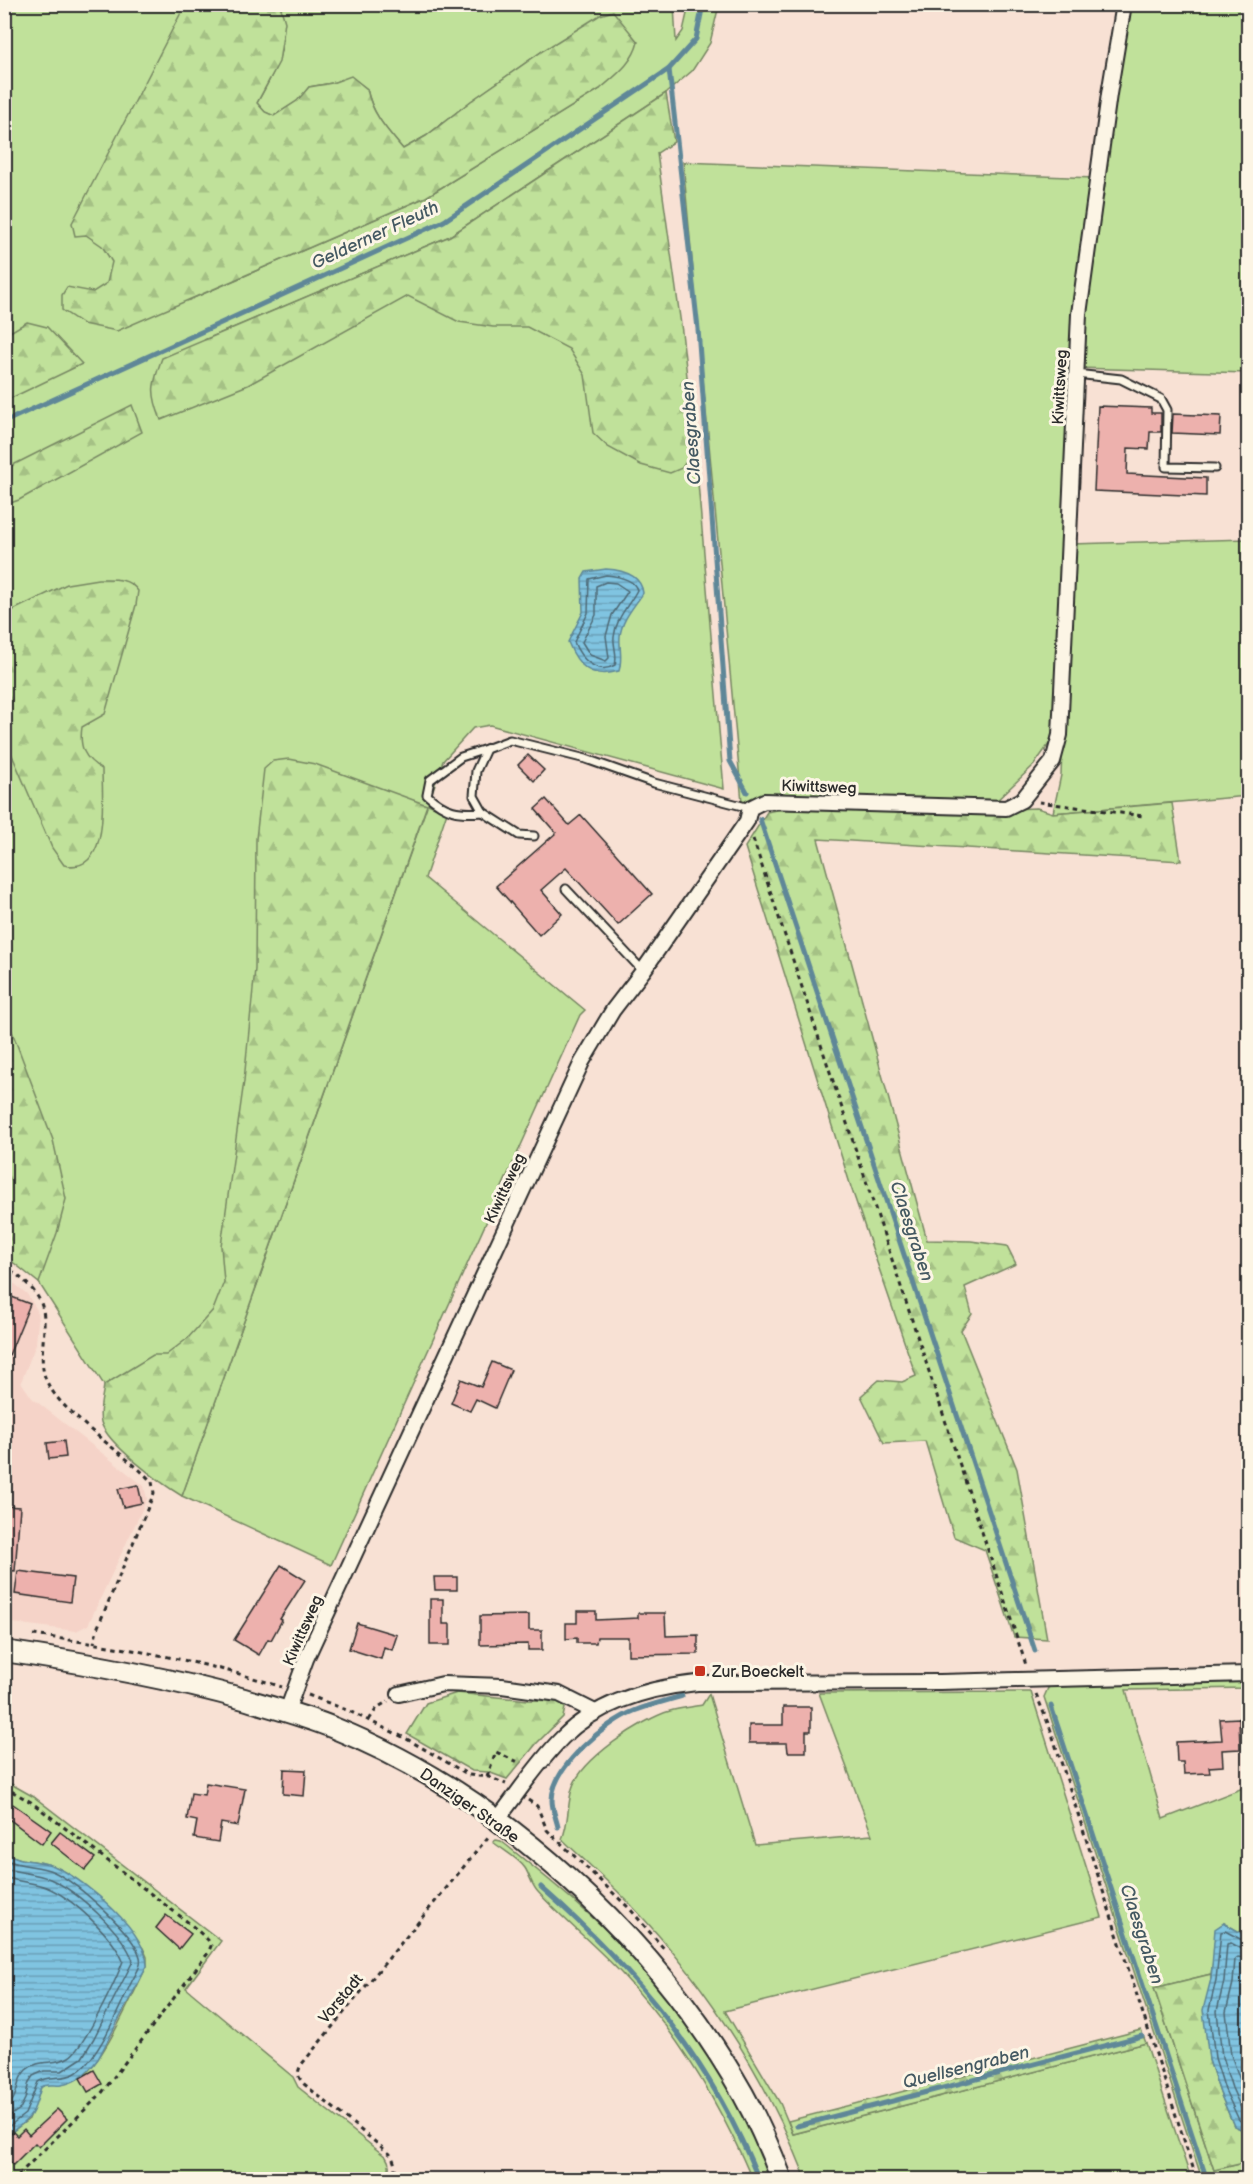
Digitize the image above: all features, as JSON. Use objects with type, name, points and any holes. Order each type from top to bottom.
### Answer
[{"type":"street","name":"Kiwittsweg","points":[[287,1711],[306,1659],[582,1062],[613,1010],[643,971],[748,814],[764,801],[1006,808],[1022,800],[1053,761],[1060,735],[1080,302],[1109,93],[1124,4]]},
{"type":"street","name":"Danziger Straße","points":[[4,1651],[131,1671],[287,1711],[333,1728],[417,1768],[496,1820],[578,1888],[656,1967],[687,2007],[743,2095],[782,2180]]},
{"type":"street","points":[[496,1820],[563,1736],[595,1712],[638,1693],[697,1683],[827,1683],[1248,1674]]},
{"type":"street","points":[[399,1694],[443,1684],[502,1686],[559,1694],[595,1712]]},
{"type":"lane","points":[[1076,374],[1121,379],[1161,399],[1167,410],[1166,467],[1215,468]]},
{"type":"lane","points":[[483,812],[462,814],[440,807],[427,795],[430,780],[461,757],[510,740],[586,759],[748,814]]},
{"type":"lane","points":[[486,749],[476,771],[474,796],[483,812],[519,835],[534,836]]},
{"type":"lane","points":[[566,889],[643,971]]},
{"type":"path","points":[[1022,800],[1143,816]]},
{"type":"path","points":[[748,814],[1197,2180]]},
{"type":"path","points":[[4,1265],[32,1290],[41,1302],[43,1369],[46,1381],[54,1395],[67,1409],[152,1482],[154,1493],[151,1503],[102,1615],[94,1643]]},
{"type":"path","points":[[369,1720],[377,1708],[399,1694]]},
{"type":"path","points":[[487,1777],[496,1752],[518,1762]]},
{"type":"path","points":[[4,1787],[31,1802],[189,1923],[208,1940],[211,1946],[101,2094],[13,2180]]},
{"type":"path","name":"Vorstadt","points":[[390,2180],[395,2168],[390,2154],[304,2084],[298,2077],[298,2072],[301,2065],[483,1845],[496,1820]]},
{"type":"shaded area","points":[[4,1275],[27,1294],[37,1310],[36,1344],[21,1382],[32,1398],[144,1486],[147,1499],[88,1625],[76,1631],[5,1622]]},
{"type":"green space","points":[[4,5],[224,5],[189,300],[426,197],[600,89],[544,50],[426,136],[403,149],[376,114],[367,89],[351,77],[309,87],[298,101],[274,116],[265,112],[257,103],[276,67],[283,44],[283,19],[280,5],[674,5],[676,41],[683,31],[689,5],[719,5],[710,43],[692,71],[666,93],[450,236],[204,340],[594,192],[695,447],[724,789],[490,725],[473,728],[443,761],[428,804],[447,812],[425,878],[585,1010],[580,1015],[331,1565],[182,1496],[427,806],[209,1355],[104,1385],[39,1283],[13,1122],[5,1104]]},
{"type":"green space","points":[[185,5],[280,5],[285,22],[279,62],[257,103],[265,112],[274,116],[297,101],[309,87],[332,83],[351,76],[367,89],[376,114],[403,149],[426,136],[544,50],[600,15],[613,11],[638,42],[628,62],[600,89],[426,197],[117,331],[83,324],[62,310],[62,295],[67,287],[93,292],[107,283],[112,262],[102,246],[86,235],[75,236],[72,223]]},
{"type":"green space","points":[[1127,5],[1248,5],[1248,373],[1077,368]]},
{"type":"green space","points":[[666,93],[674,142],[657,153],[682,332],[695,447],[682,468],[670,473],[641,465],[608,447],[593,433],[585,375],[569,349],[527,327],[493,327],[459,322],[408,296],[248,385],[161,420],[155,402],[154,389],[162,358],[450,236]]},
{"type":"green space","points":[[683,162],[1094,178],[1054,737],[1034,765],[991,806],[807,797],[742,802]]},
{"type":"green space","points":[[27,322],[47,327],[82,364],[5,401],[5,335]]},
{"type":"green space","points":[[132,405],[142,432],[19,500],[5,505],[5,469]]},
{"type":"green space","points":[[1248,539],[1248,796],[1053,813],[1061,775],[1071,544]]},
{"type":"green space","points":[[98,579],[125,581],[138,591],[105,714],[82,727],[81,741],[84,752],[102,769],[101,832],[97,847],[90,858],[79,865],[64,865],[52,848],[5,739],[5,614],[67,584]]},
{"type":"green space","points":[[289,759],[315,764],[427,805],[182,1496],[149,1473],[113,1441],[101,1422],[101,1404],[104,1385],[153,1355],[166,1355],[188,1338],[213,1310],[224,1282],[221,1246],[244,1081],[255,969],[256,839],[264,769],[273,761]]},
{"type":"green space","points":[[1172,803],[1181,861],[818,839],[927,1240],[971,1241],[1007,1246],[1016,1264],[965,1287],[972,1314],[961,1330],[1017,1469],[1047,1639],[1014,1637],[985,1550],[954,1537],[925,1441],[884,1443],[861,1396],[879,1380],[902,1382],[916,1376],[851,1187],[745,847],[767,812],[798,805],[931,812],[1037,808],[1053,813]]},
{"type":"green space","points":[[5,1013],[53,1140],[66,1199],[57,1233],[39,1283],[5,1256]]},
{"type":"green space","points":[[1248,1682],[1248,1688],[1126,1690],[1163,1819],[1248,1786],[1248,1937],[1224,1923],[1211,1974],[1154,1988],[1214,2170],[1248,2162],[1248,2179],[1202,2179],[1044,1697],[1048,1688],[1054,1685]]},
{"type":"green space","points":[[1031,1692],[1102,1917],[725,2011],[780,2103],[793,2134],[1146,2043],[1191,2179],[806,2179],[772,2104],[732,2034],[709,2000],[685,1967],[631,1905],[562,1839],[572,1789],[577,1778],[613,1742],[644,1722],[674,1710],[702,1705],[709,1694],[755,1845],[872,1835],[819,1693]]},
{"type":"green space","points":[[457,1693],[564,1701],[565,1708],[563,1717],[537,1743],[507,1779],[488,1772],[472,1771],[407,1734],[426,1703]]},
{"type":"green space","points":[[4,1780],[34,1797],[221,1941],[186,1988],[293,2077],[298,2087],[386,2157],[389,2169],[382,2179],[5,2179],[5,2137],[29,2119],[41,2087],[75,2080],[90,2069],[126,2009],[147,1966],[147,1957],[143,1948],[114,1915],[93,1893],[71,1875],[51,1865],[18,1858],[5,1852]]},
{"type":"green space","points":[[501,1841],[586,1911],[613,1936],[663,1990],[686,2019],[716,2065],[742,2113],[772,2179],[752,2179],[712,2097],[662,2022],[623,1975],[538,1892],[522,1864],[493,1842]]},
{"type":"green space","points":[[1211,1974],[1209,2060],[1234,2126],[1248,2132],[1248,2162],[1214,2170],[1154,1988]]},
{"type":"green space","points":[[1141,2030],[1146,2043],[793,2134],[788,2121]]},
{"type":"water","points":[[606,569],[624,572],[635,578],[643,593],[629,613],[621,630],[619,671],[601,673],[593,672],[581,664],[568,642],[583,612],[582,579],[586,572]]},
{"type":"water","points":[[5,1852],[18,1858],[58,1868],[99,1896],[137,1938],[147,1966],[98,2059],[82,2076],[72,2082],[41,2087],[33,2112],[5,2137]]},
{"type":"water","points":[[1224,1923],[1248,1937],[1248,2132],[1234,2126],[1220,2093],[1209,2060],[1203,2010],[1211,1979],[1215,1929]]},
{"type":"building","points":[[1098,406],[1151,408],[1151,413],[1161,413],[1161,432],[1150,432],[1149,449],[1128,448],[1127,474],[1206,478],[1206,496],[1094,491]]},
{"type":"building","points":[[1173,414],[1221,416],[1220,435],[1172,433]]},
{"type":"building","points":[[528,755],[544,770],[534,781],[518,765]]},
{"type":"building","points":[[546,799],[569,825],[581,815],[652,894],[618,925],[566,868],[541,890],[562,914],[539,935],[496,886],[556,833],[535,809]]},
{"type":"building","points":[[4,1294],[30,1304],[5,1365],[4,1365]]},
{"type":"building","points":[[492,1362],[511,1370],[495,1408],[476,1399],[470,1411],[451,1403],[461,1379],[481,1387]]},
{"type":"building","points":[[64,1441],[66,1457],[49,1459],[47,1443]]},
{"type":"building","points":[[138,1485],[142,1503],[123,1507],[118,1489]]},
{"type":"building","points":[[4,1506],[20,1507],[15,1571],[4,1570]]},
{"type":"building","points":[[281,1565],[305,1580],[280,1619],[282,1620],[271,1640],[268,1639],[259,1655],[234,1640]]},
{"type":"building","points":[[18,1571],[73,1578],[70,1602],[15,1594]]},
{"type":"building","points":[[434,1577],[457,1577],[457,1590],[435,1590]]},
{"type":"building","points":[[430,1599],[443,1599],[443,1624],[450,1624],[450,1645],[430,1645]]},
{"type":"building","points":[[577,1611],[596,1611],[596,1620],[638,1618],[638,1613],[665,1613],[666,1636],[698,1635],[698,1654],[628,1655],[628,1637],[597,1637],[596,1643],[577,1643],[577,1638],[566,1639],[566,1623],[577,1623]]},
{"type":"building","points":[[529,1615],[529,1630],[542,1630],[542,1650],[528,1650],[528,1644],[480,1645],[480,1616]]},
{"type":"building","points":[[357,1623],[397,1635],[392,1650],[384,1647],[381,1659],[349,1649]]},
{"type":"building","points":[[783,1707],[811,1707],[811,1731],[806,1731],[806,1752],[788,1752],[787,1743],[749,1743],[749,1725],[783,1725]]},
{"type":"building","points":[[1239,1718],[1240,1749],[1222,1750],[1223,1766],[1209,1767],[1210,1773],[1184,1774],[1183,1762],[1177,1762],[1176,1742],[1222,1740],[1220,1719]]},
{"type":"building","points":[[284,1769],[306,1770],[304,1796],[283,1794]]},
{"type":"building","points":[[206,1783],[245,1789],[238,1826],[221,1823],[218,1842],[194,1838],[197,1821],[187,1819],[191,1793],[204,1795]]},
{"type":"building","points":[[13,1804],[51,1831],[42,1844],[5,1816]]},
{"type":"building","points":[[60,1832],[95,1858],[85,1870],[51,1843]]},
{"type":"building","points":[[166,1915],[191,1934],[179,1949],[156,1928]]},
{"type":"building","points":[[94,2070],[102,2084],[88,2092],[80,2078]]},
{"type":"building","points":[[57,2109],[67,2119],[39,2147],[35,2143],[13,2165],[4,2156],[4,2140],[13,2132],[17,2136],[24,2129],[29,2135]]},
{"type":"waterway","name":"Gelderner Fleuth","points":[[4,422],[444,221],[669,69],[696,39],[703,4]]},
{"type":"waterway","name":"Claesgraben","points":[[669,69],[698,329],[730,761],[747,792]]},
{"type":"waterway","name":"Claesgraben","points":[[760,819],[1035,1651]]},
{"type":"waterway","points":[[558,1827],[552,1803],[554,1787],[582,1747],[622,1717],[682,1696]]},
{"type":"waterway","name":"Claesgraben","points":[[1051,1706],[1204,2171]]},
{"type":"waterway","points":[[541,1887],[608,1951],[668,2020],[718,2095],[740,2136],[759,2180]]},
{"type":"waterway","name":"Quellsengraben","points":[[797,2126],[1142,2036]]},
{"type":"place","name":"Zur Boeckelt","points":[[700,1671]]}]
